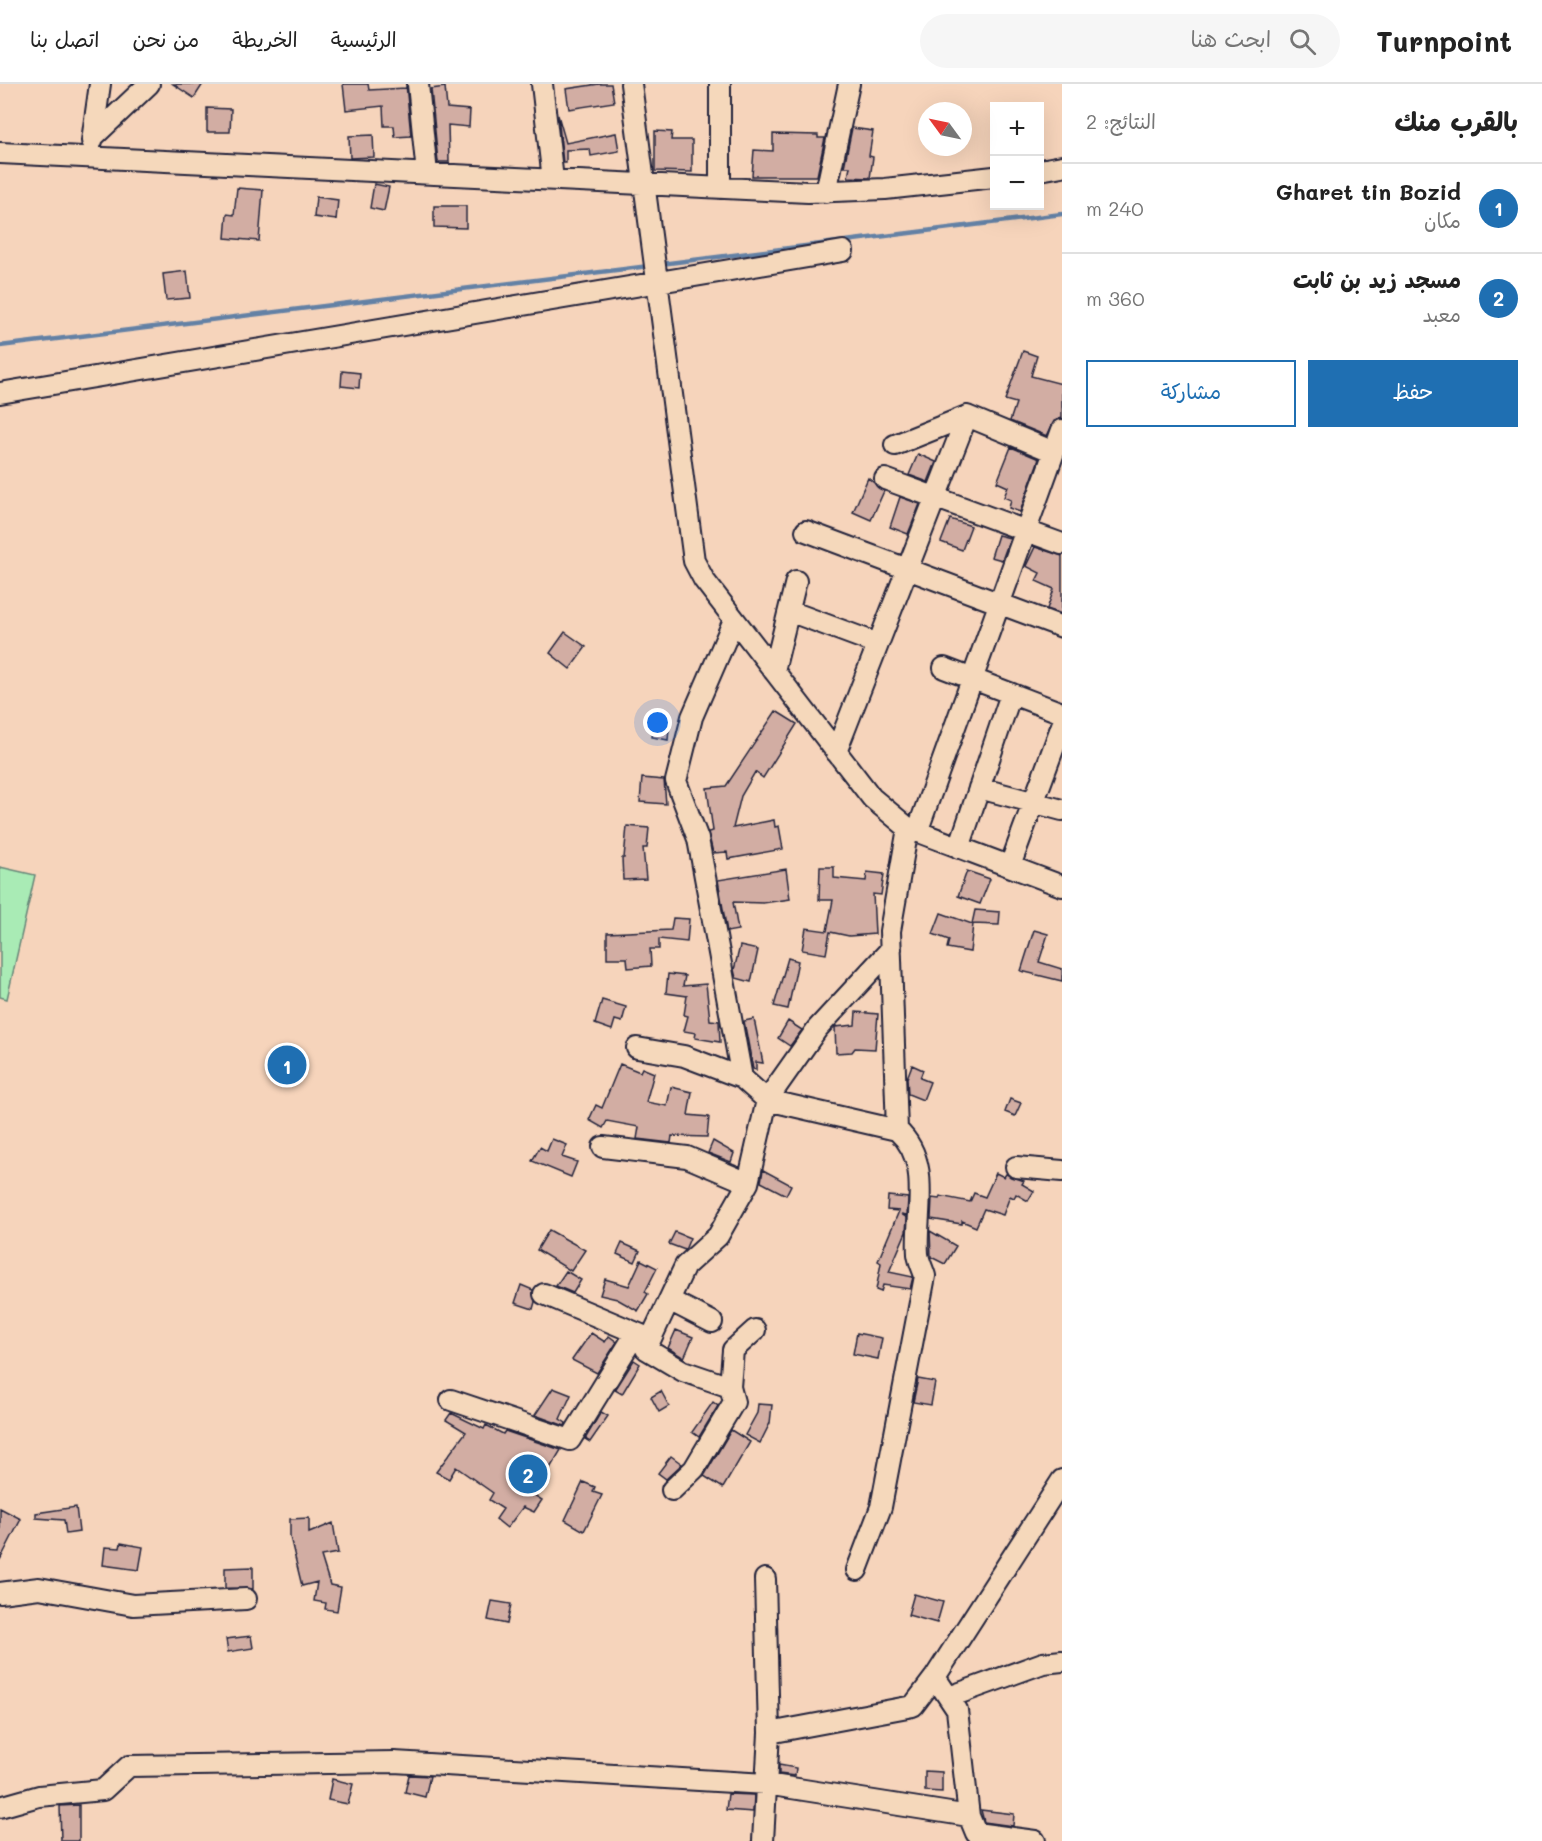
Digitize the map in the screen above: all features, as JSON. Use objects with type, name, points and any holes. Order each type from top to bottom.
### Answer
[{"type":"street","points":[[90,158],[100,84]]},
{"type":"street","points":[[93,137],[149,84]]},
{"type":"street","points":[[418,84],[427,174]]},
{"type":"street","points":[[542,84],[553,180]]},
{"type":"street","points":[[631,84],[694,561],[704,580],[872,798],[912,830],[1062,886]]},
{"type":"street","points":[[720,84],[720,188]]},
{"type":"street","points":[[826,192],[849,84]]},
{"type":"street","points":[[0,153],[826,192],[885,189],[990,177]]},
{"type":"street","points":[[1044,169],[1062,166]]},
{"type":"street","points":[[0,393],[843,251]]},
{"type":"street","points":[[836,752],[967,417]]},
{"type":"street","points":[[895,445],[967,417],[1054,452]]},
{"type":"street","points":[[897,1130],[890,931],[912,830],[972,679],[1062,430]]},
{"type":"street","points":[[885,479],[1062,544]]},
{"type":"street","points":[[806,531],[1062,627]]},
{"type":"street","points":[[774,671],[796,581]]},
{"type":"street","points":[[789,611],[878,644]]},
{"type":"street","points":[[734,620],[692,717],[676,781],[698,839],[742,1078]]},
{"type":"street","points":[[944,668],[1062,713]]},
{"type":"street","points":[[959,848],[1011,694]]},
{"type":"street","points":[[1010,866],[1062,725]]},
{"type":"street","points":[[979,788],[1062,810]]},
{"type":"street","points":[[451,1400],[570,1440],[669,1300],[685,1266],[718,1236],[748,1183],[767,1100],[817,1029],[891,950]]},
{"type":"street","points":[[637,1048],[684,1056],[742,1078],[767,1100],[897,1130],[906,1138],[921,1178],[918,1256],[925,1276],[881,1507],[857,1570]]},
{"type":"street","points":[[603,1147],[687,1157],[748,1183]]},
{"type":"street","points":[[1016,1167],[1062,1171]]},
{"type":"street","points":[[544,1294],[644,1336]]},
{"type":"street","points":[[669,1300],[712,1322]]},
{"type":"street","points":[[672,1490],[694,1469],[734,1402],[730,1387],[733,1350],[755,1330]]},
{"type":"street","points":[[644,1336],[646,1349],[683,1371],[730,1387]]},
{"type":"street","points":[[769,1732],[913,1706],[935,1677],[1062,1480]]},
{"type":"street","points":[[763,1841],[769,1732],[765,1579]]},
{"type":"street","points":[[0,1593],[39,1588],[133,1605],[246,1599]]},
{"type":"street","points":[[949,1697],[1044,1663],[1062,1661]]},
{"type":"street","points":[[935,1677],[957,1710],[972,1830]]},
{"type":"street","points":[[0,1807],[39,1796],[104,1790],[129,1766],[394,1762],[766,1784],[972,1830],[1035,1841]]},
{"type":"green space","points":[[0,867],[35,875],[7,999],[0,997]]},
{"type":"building","points":[[173,84],[203,84],[194,98]]},
{"type":"building","points":[[343,84],[368,84],[369,90],[406,88],[406,84],[411,136],[395,137],[394,126],[384,126],[383,106],[346,110]]},
{"type":"building","points":[[611,84],[614,102],[569,109],[566,89]]},
{"type":"building","points":[[445,87],[447,108],[470,110],[469,127],[448,125],[449,162],[438,162],[431,89]]},
{"type":"building","points":[[207,108],[231,109],[230,132],[207,132]]},
{"type":"building","points":[[558,115],[566,143],[616,133],[619,151],[591,156],[590,149],[566,150],[566,163],[563,163]]},
{"type":"building","points":[[852,128],[873,131],[869,156],[873,157],[870,178],[848,177],[850,167],[844,167]]},
{"type":"building","points":[[655,131],[672,132],[671,140],[692,140],[692,172],[655,171]]},
{"type":"building","points":[[773,134],[818,135],[818,138],[825,138],[817,176],[752,176],[754,150],[773,151]]},
{"type":"building","points":[[373,135],[374,157],[350,158],[349,136]]},
{"type":"building","points":[[374,184],[389,187],[384,211],[370,208]]},
{"type":"building","points":[[237,188],[263,190],[259,241],[225,238],[227,214],[234,215]]},
{"type":"building","points":[[316,197],[338,200],[336,220],[314,217]]},
{"type":"building","points":[[434,206],[466,206],[466,228],[434,227]]},
{"type":"building","points":[[187,271],[190,298],[166,300],[163,274]]},
{"type":"building","points":[[1023,351],[1037,356],[1031,376],[1062,384],[1062,418],[1054,421],[1047,436],[1010,421],[1016,403],[1005,400]]},
{"type":"building","points":[[342,371],[360,373],[359,388],[341,386]]},
{"type":"building","points":[[1011,447],[1039,459],[1020,512],[1009,508],[1011,500],[1004,497],[1008,487],[997,482]]},
{"type":"building","points":[[918,454],[936,462],[928,482],[909,475]]},
{"type":"building","points":[[868,478],[884,491],[871,520],[853,512]]},
{"type":"building","points":[[900,497],[920,504],[908,534],[890,527]]},
{"type":"building","points":[[950,519],[971,526],[962,550],[941,542]]},
{"type":"building","points":[[998,535],[1010,538],[1002,560],[991,557]]},
{"type":"building","points":[[1035,547],[1062,556],[1062,614],[1047,609],[1054,589],[1036,581],[1040,573],[1026,566]]},
{"type":"building","points":[[565,632],[586,647],[570,669],[550,653]]},
{"type":"building","points":[[776,711],[797,724],[763,778],[755,772],[741,796],[733,828],[774,820],[775,827],[779,826],[783,849],[728,859],[727,852],[713,853],[708,832],[713,831],[707,788],[726,786]]},
{"type":"building","points":[[654,726],[669,729],[668,740],[652,737]]},
{"type":"building","points":[[642,778],[664,780],[666,804],[640,802]]},
{"type":"building","points":[[627,826],[649,828],[647,848],[643,848],[646,879],[623,880],[622,858],[624,858]]},
{"type":"building","points":[[820,867],[834,867],[834,878],[866,881],[867,872],[884,874],[881,895],[873,894],[875,934],[849,936],[830,932],[826,954],[802,950],[806,928],[827,931],[833,900],[819,900]]},
{"type":"building","points":[[786,869],[790,899],[763,903],[733,902],[738,930],[727,932],[718,880]]},
{"type":"building","points":[[967,871],[990,879],[980,904],[958,896]]},
{"type":"building","points":[[975,910],[1000,912],[999,925],[973,924],[970,952],[947,948],[949,940],[933,934],[941,913],[972,924]]},
{"type":"building","points":[[673,918],[689,919],[687,942],[659,939],[659,949],[650,949],[651,966],[628,968],[627,958],[607,958],[607,933],[671,930]]},
{"type":"building","points":[[1034,930],[1048,934],[1039,962],[1062,969],[1062,981],[1021,971]]},
{"type":"building","points":[[740,946],[758,950],[751,982],[736,978],[734,970]]},
{"type":"building","points":[[788,958],[798,961],[788,1009],[774,1006]]},
{"type":"building","points":[[668,974],[685,976],[683,986],[706,984],[710,1020],[719,1021],[720,1042],[695,1038],[696,1033],[684,1031],[688,1016],[684,1015],[687,996],[666,993]]},
{"type":"building","points":[[602,1000],[626,1007],[622,1022],[615,1020],[612,1030],[595,1024]]},
{"type":"building","points":[[856,1012],[878,1014],[875,1049],[855,1048],[852,1052],[836,1053],[835,1027],[855,1025]]},
{"type":"building","points":[[754,1019],[763,1063],[756,1062],[756,1070],[753,1069],[744,1021]]},
{"type":"building","points":[[788,1021],[802,1030],[790,1046],[778,1038]]},
{"type":"building","points":[[620,1064],[640,1072],[642,1068],[654,1073],[646,1102],[667,1106],[671,1087],[692,1092],[688,1115],[709,1117],[707,1137],[672,1136],[671,1143],[637,1139],[639,1127],[607,1121],[603,1128],[589,1120],[596,1105],[602,1108]]},
{"type":"building","points":[[912,1065],[923,1070],[920,1078],[930,1082],[923,1100],[908,1094],[907,1078]]},
{"type":"building","points":[[1010,1099],[1021,1103],[1015,1116],[1005,1112]]},
{"type":"building","points":[[552,1139],[567,1145],[562,1157],[577,1162],[571,1177],[532,1161],[540,1147],[547,1151]]},
{"type":"building","points":[[713,1141],[734,1153],[731,1162],[708,1153]]},
{"type":"building","points":[[763,1170],[791,1185],[786,1195],[761,1182]]},
{"type":"building","points":[[996,1173],[1024,1181],[1022,1184],[1034,1191],[1028,1201],[1016,1194],[1014,1198],[1010,1196],[1003,1215],[984,1209],[976,1227],[962,1221],[962,1224],[931,1219],[932,1198],[939,1199],[940,1196],[970,1202],[974,1193],[985,1197]]},
{"type":"building","points":[[888,1196],[908,1198],[907,1215],[901,1214],[907,1218],[906,1232],[889,1272],[913,1277],[910,1289],[883,1285],[881,1292],[876,1290],[881,1263],[878,1261],[899,1211],[887,1210]]},
{"type":"building","points":[[549,1230],[585,1250],[571,1271],[537,1250]]},
{"type":"building","points":[[930,1231],[956,1246],[945,1264],[931,1257]]},
{"type":"building","points":[[675,1232],[690,1238],[685,1250],[669,1244]]},
{"type":"building","points":[[622,1243],[640,1251],[635,1262],[617,1254]]},
{"type":"building","points":[[641,1260],[657,1268],[645,1292],[648,1294],[638,1311],[617,1299],[600,1295],[605,1279],[629,1286]]},
{"type":"building","points":[[566,1271],[581,1280],[573,1293],[556,1286]]},
{"type":"building","points":[[521,1285],[533,1290],[535,1302],[533,1309],[515,1303]]},
{"type":"building","points":[[676,1330],[693,1337],[684,1358],[668,1348]]},
{"type":"building","points":[[591,1333],[605,1342],[609,1336],[617,1342],[597,1373],[572,1360]]},
{"type":"building","points":[[857,1333],[882,1338],[878,1359],[853,1354]]},
{"type":"building","points":[[634,1360],[640,1364],[622,1394],[615,1390]]},
{"type":"building","points":[[918,1379],[935,1382],[931,1405],[913,1402]]},
{"type":"building","points":[[553,1388],[571,1395],[560,1419],[566,1423],[565,1426],[535,1415]]},
{"type":"building","points":[[661,1391],[669,1406],[659,1412],[651,1397]]},
{"type":"building","points":[[713,1402],[718,1406],[699,1437],[692,1432]]},
{"type":"building","points":[[758,1404],[772,1405],[770,1423],[760,1443],[745,1435],[757,1413]]},
{"type":"building","points":[[601,1412],[608,1416],[590,1442],[585,1439]]},
{"type":"building","points":[[451,1413],[484,1429],[486,1425],[503,1434],[505,1431],[561,1450],[534,1495],[542,1500],[534,1512],[523,1507],[507,1528],[496,1519],[503,1509],[489,1500],[493,1493],[456,1467],[449,1479],[436,1472],[466,1432],[446,1420]]},
{"type":"building","points":[[731,1430],[750,1442],[723,1488],[704,1476]]},
{"type":"building","points":[[671,1456],[682,1464],[666,1479],[658,1473]]},
{"type":"building","points":[[583,1482],[595,1487],[593,1492],[602,1495],[584,1531],[565,1520]]},
{"type":"building","points":[[76,1507],[79,1532],[66,1534],[64,1520],[36,1518],[36,1513]]},
{"type":"building","points":[[0,1508],[21,1519],[0,1560]]},
{"type":"building","points":[[309,1518],[309,1533],[333,1523],[338,1553],[321,1556],[330,1585],[341,1587],[337,1611],[325,1609],[326,1603],[314,1601],[317,1582],[302,1586],[290,1537],[290,1519]]},
{"type":"building","points":[[121,1543],[143,1547],[139,1570],[103,1565],[105,1547],[120,1548]]},
{"type":"building","points":[[253,1567],[253,1589],[225,1588],[225,1568]]},
{"type":"building","points":[[914,1594],[943,1602],[937,1623],[908,1615]]},
{"type":"building","points":[[492,1601],[511,1604],[507,1624],[488,1620]]},
{"type":"building","points":[[251,1636],[253,1648],[228,1652],[226,1639]]},
{"type":"building","points":[[779,1765],[796,1768],[795,1776],[779,1774]]},
{"type":"building","points":[[925,1771],[942,1772],[942,1792],[925,1791]]},
{"type":"building","points":[[409,1775],[430,1776],[425,1797],[405,1792]]},
{"type":"building","points":[[332,1779],[353,1784],[348,1804],[328,1800]]},
{"type":"building","points":[[728,1794],[754,1795],[753,1812],[726,1810]]},
{"type":"building","points":[[79,1805],[79,1841],[61,1841],[60,1806]]},
{"type":"building","points":[[981,1810],[1014,1814],[1013,1826],[984,1822]]},
{"type":"waterway","points":[[661,264],[1062,214]]},
{"type":"waterway","points":[[0,346],[649,266]]},
{"type":"place","name":"Gharet tin Bozid","points":[[287,1065]]},
{"type":"place","name":"مسجد زيد بن ثابت","points":[[528,1474]]}]
